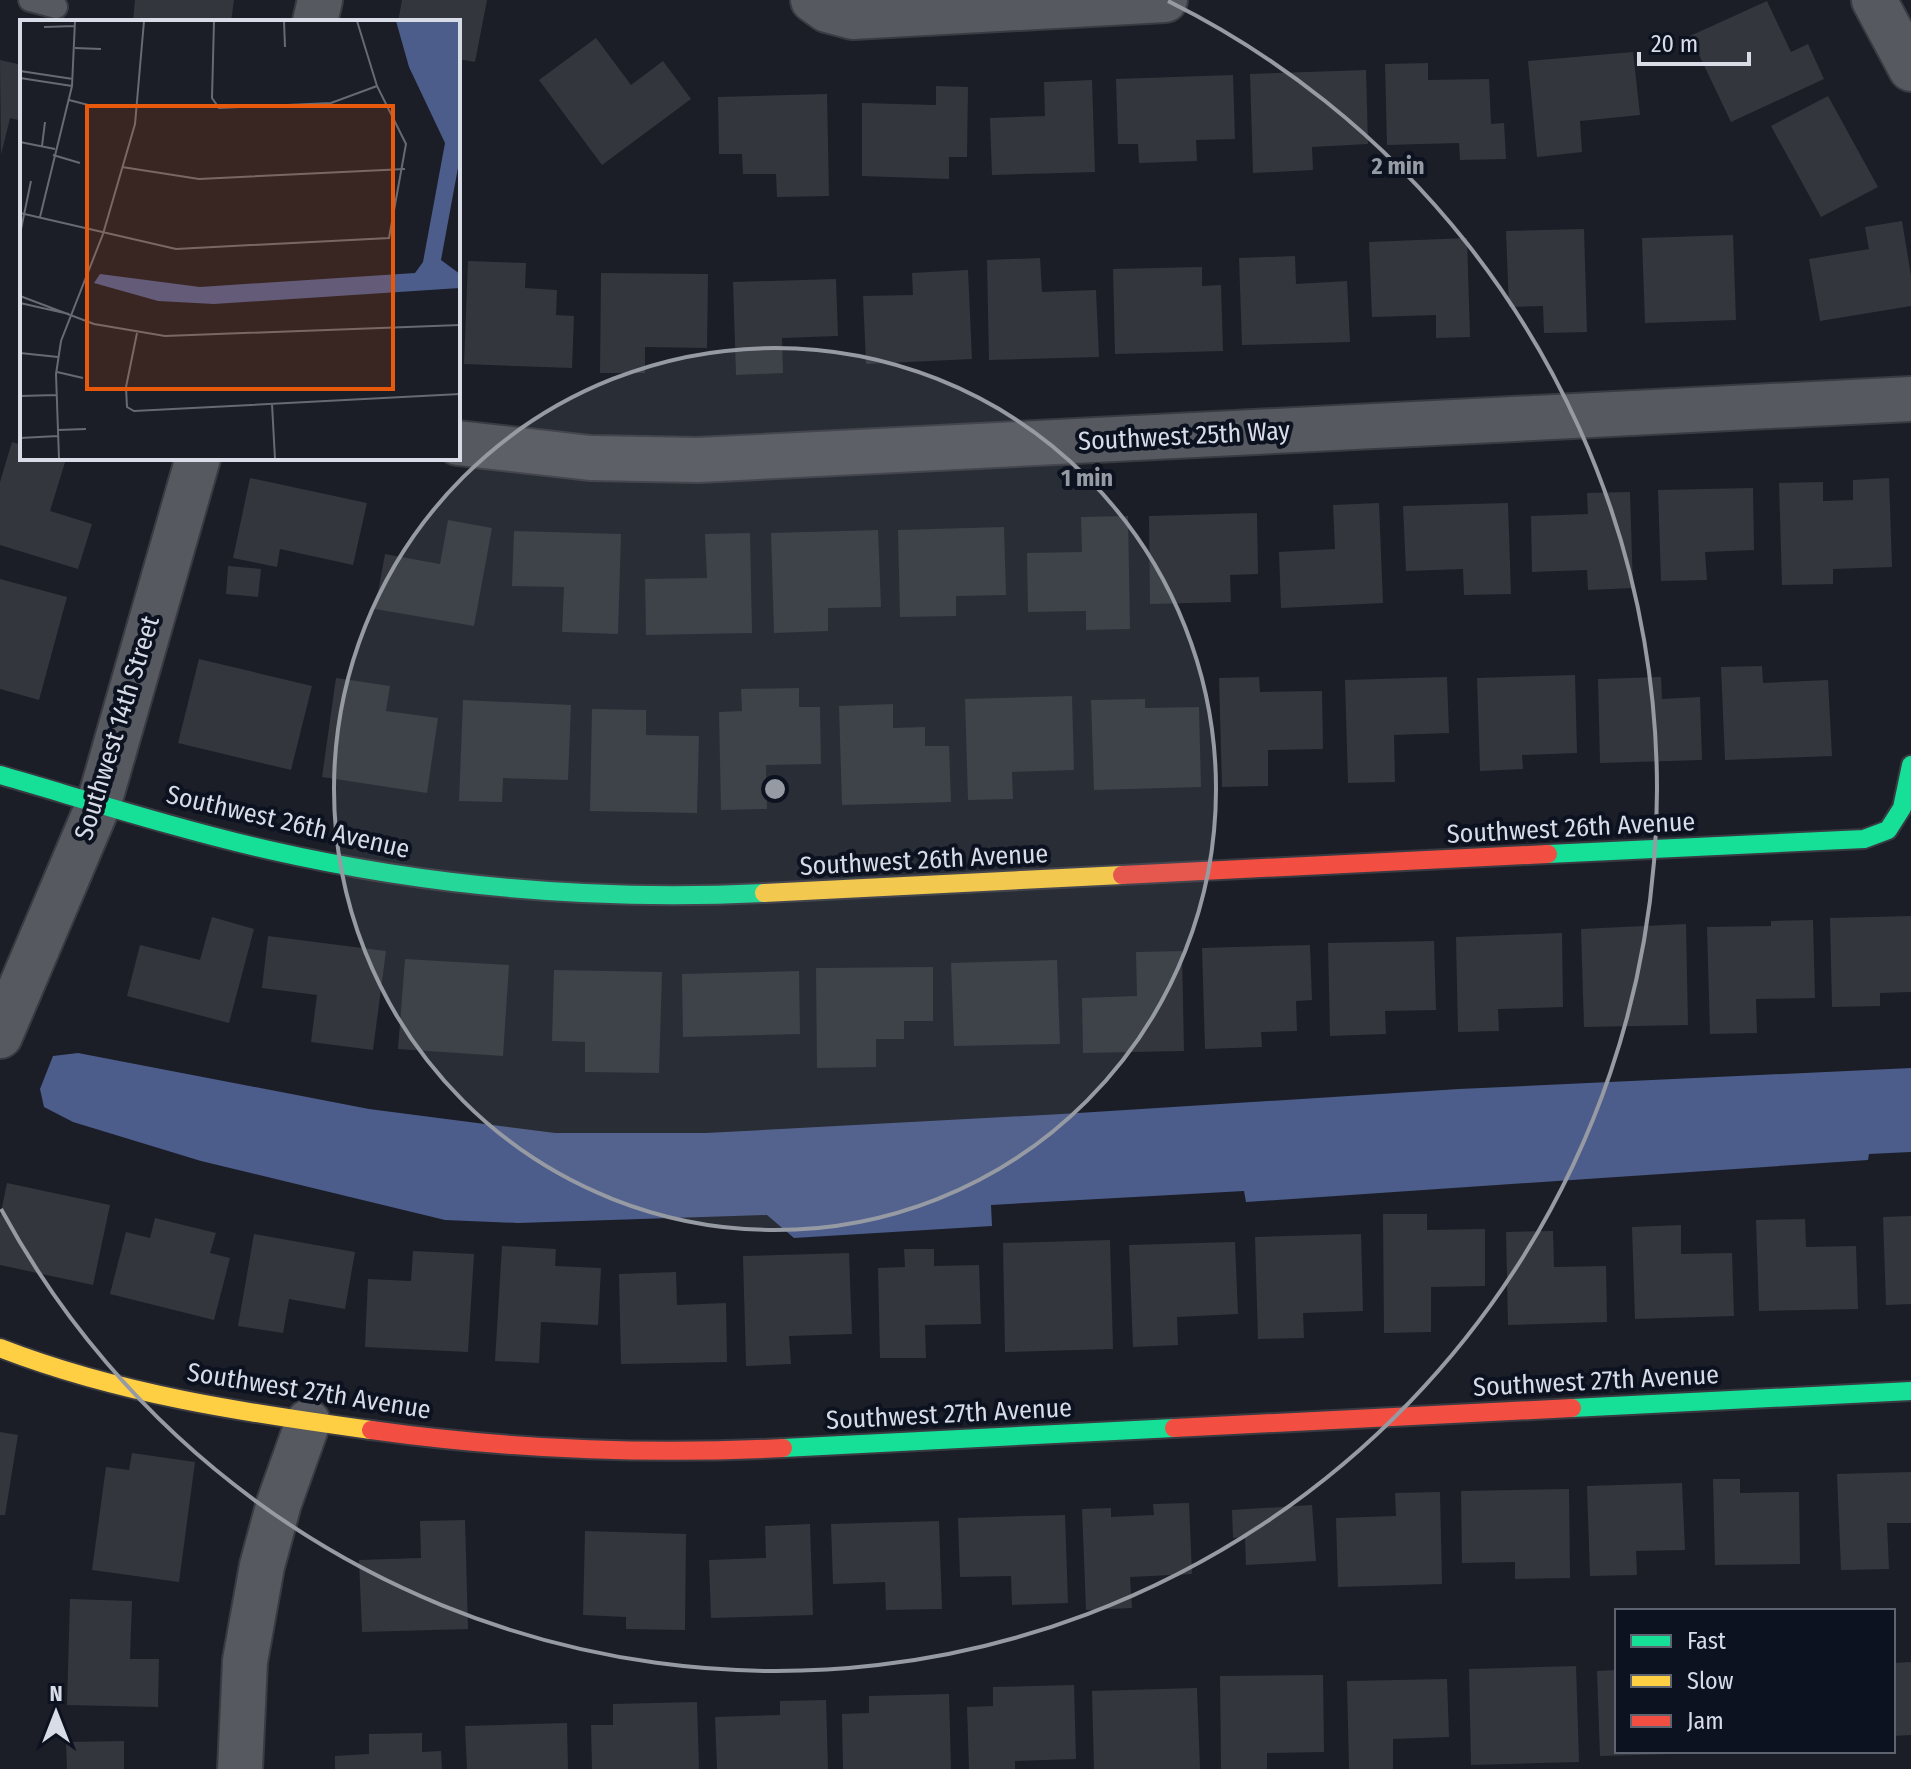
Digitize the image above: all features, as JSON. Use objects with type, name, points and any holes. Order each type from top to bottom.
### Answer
[{"type":"street","points":[[315,20],[320,0]]},
{"type":"street","points":[[813,0],[827,10],[853,17],[1165,0]]},
{"type":"street","points":[[1874,0],[1911,69]]},
{"type":"street","name":"Southwest 25th Way","points":[[460,443],[590,458],[698,460],[1911,399]]},
{"type":"street","name":"Southwest 14th Street","points":[[0,1036],[99,803],[197,460]]},
{"type":"street","name":"Southwest 26th Avenue","points":[[0,775],[188,830],[309,859],[431,880],[555,893],[679,897],[1864,839],[1888,830],[1902,808],[1911,765]]},
{"type":"street","name":"Southwest 27th Avenue","points":[[0,1348],[39,1364],[143,1390],[308,1422],[485,1443],[626,1451],[769,1449],[1911,1391]]},
{"type":"street","points":[[240,1769],[245,1661],[262,1566],[279,1503],[308,1422]]},
{"type":"lane","points":[[30,0],[56,7]]},
{"type":"water","points":[[78,1053],[369,1109],[555,1133],[706,1133],[1459,1089],[1911,1068],[1911,1152],[1869,1154],[1868,1160],[1246,1202],[1244,1191],[991,1205],[992,1226],[794,1238],[767,1215],[518,1223],[445,1220],[201,1161],[73,1122],[44,1107],[40,1089],[53,1056]]},
{"type":"building","points":[[135,0],[234,0],[231,20],[133,20]]},
{"type":"building","points":[[402,0],[487,0],[475,62],[460,59],[460,20],[398,20]]},
{"type":"building","points":[[1767,1],[1791,52],[1808,44],[1824,79],[1731,122],[1690,36]]},
{"type":"building","points":[[596,38],[631,85],[663,61],[691,99],[602,165],[539,80]]},
{"type":"building","points":[[1633,52],[1640,115],[1580,121],[1582,152],[1537,157],[1528,61]]},
{"type":"building","points":[[0,60],[20,65],[20,120],[10,118],[1,155]]},
{"type":"building","points":[[1428,63],[1428,80],[1489,79],[1491,124],[1504,123],[1506,159],[1460,160],[1459,143],[1387,145],[1385,64]]},
{"type":"building","points":[[1366,70],[1368,144],[1312,147],[1313,170],[1253,173],[1250,74]]},
{"type":"building","points":[[1233,75],[1235,139],[1196,140],[1197,161],[1139,163],[1138,144],[1118,144],[1116,79]]},
{"type":"building","points":[[1092,80],[1095,172],[992,175],[990,118],[1045,116],[1044,82]]},
{"type":"building","points":[[936,86],[968,87],[967,157],[949,157],[949,179],[862,176],[862,103],[936,105]]},
{"type":"building","points":[[827,94],[829,196],[777,197],[776,174],[743,174],[742,154],[719,154],[718,97]]},
{"type":"building","points":[[1828,96],[1878,187],[1821,217],[1771,126]]},
{"type":"building","points":[[1902,221],[1911,276],[1911,306],[1820,321],[1809,259],[1869,249],[1865,227]]},
{"type":"building","points":[[1584,229],[1587,332],[1544,333],[1543,306],[1509,307],[1506,231]]},
{"type":"building","points":[[1733,235],[1736,320],[1645,323],[1642,238]]},
{"type":"building","points":[[1467,238],[1470,337],[1436,338],[1436,315],[1372,317],[1369,242]]},
{"type":"building","points":[[1295,256],[1296,284],[1347,281],[1350,342],[1242,345],[1239,258]]},
{"type":"building","points":[[1040,258],[1042,292],[1096,290],[1099,357],[989,360],[987,260]]},
{"type":"building","points":[[468,261],[526,263],[525,288],[557,290],[556,315],[574,316],[572,368],[464,364]]},
{"type":"building","points":[[1202,267],[1202,286],[1221,285],[1223,351],[1115,354],[1113,269]]},
{"type":"building","points":[[968,270],[972,359],[866,364],[863,296],[913,295],[912,273]]},
{"type":"building","points":[[601,273],[708,274],[707,348],[645,347],[645,373],[600,373]]},
{"type":"building","points":[[836,279],[838,336],[782,338],[783,373],[736,375],[733,282]]},
{"type":"building","points":[[12,442],[20,444],[20,460],[66,460],[50,511],[92,524],[78,569],[0,545],[0,482]]},
{"type":"building","points":[[250,478],[367,503],[353,565],[280,549],[277,567],[233,558]]},
{"type":"building","points":[[1889,478],[1892,567],[1833,569],[1833,584],[1782,585],[1779,483],[1823,482],[1823,501],[1853,500],[1853,480]]},
{"type":"building","points":[[1753,488],[1754,550],[1705,552],[1707,580],[1661,581],[1658,490]]},
{"type":"building","points":[[1630,492],[1633,588],[1588,590],[1587,570],[1532,572],[1531,516],[1588,514],[1587,493]]},
{"type":"building","points":[[1379,503],[1383,603],[1281,608],[1279,552],[1335,549],[1333,505]]},
{"type":"building","points":[[1508,503],[1511,594],[1464,595],[1463,569],[1406,571],[1403,506]]},
{"type":"building","points":[[1257,513],[1258,574],[1230,575],[1231,602],[1150,604],[1149,516]]},
{"type":"building","points":[[1128,516],[1130,629],[1086,630],[1086,611],[1028,612],[1027,553],[1082,552],[1081,517]]},
{"type":"building","points":[[448,520],[492,528],[474,626],[375,609],[385,554],[440,564]]},
{"type":"building","points":[[1004,527],[1006,595],[956,596],[956,616],[900,617],[898,530]]},
{"type":"building","points":[[878,530],[881,607],[828,608],[828,631],[774,633],[771,533]]},
{"type":"building","points":[[514,531],[621,534],[618,634],[562,632],[564,587],[512,586]]},
{"type":"building","points":[[750,533],[752,633],[646,635],[645,579],[707,578],[705,534]]},
{"type":"building","points":[[228,566],[261,569],[258,597],[226,594]]},
{"type":"building","points":[[0,579],[67,597],[39,700],[0,689]]},
{"type":"building","points":[[199,659],[312,686],[291,770],[178,743]]},
{"type":"building","points":[[1762,666],[1763,683],[1828,680],[1832,756],[1725,760],[1721,667]]},
{"type":"building","points":[[1575,675],[1577,753],[1522,755],[1523,769],[1480,771],[1477,678]]},
{"type":"building","points":[[1259,677],[1260,692],[1322,691],[1323,749],[1268,750],[1268,786],[1222,787],[1219,678]]},
{"type":"building","points":[[1447,677],[1449,733],[1394,735],[1395,782],[1348,783],[1345,680]]},
{"type":"building","points":[[1661,677],[1662,699],[1700,697],[1702,760],[1600,763],[1598,679]]},
{"type":"building","points":[[336,678],[390,686],[386,711],[438,718],[427,793],[322,777]]},
{"type":"building","points":[[799,688],[799,707],[820,707],[821,764],[766,765],[767,809],[721,810],[719,712],[742,711],[741,689]]},
{"type":"building","points":[[1072,696],[1074,770],[1012,772],[1013,799],[968,800],[965,699]]},
{"type":"building","points":[[1145,699],[1145,708],[1199,707],[1201,787],[1094,790],[1091,700]]},
{"type":"building","points":[[463,700],[571,705],[568,780],[503,778],[502,802],[459,801]]},
{"type":"building","points":[[893,704],[893,728],[925,727],[925,746],[949,746],[951,802],[842,805],[839,706]]},
{"type":"building","points":[[592,709],[646,710],[646,735],[699,736],[697,813],[590,811]]},
{"type":"building","points":[[1911,916],[1911,992],[1880,993],[1880,1006],[1832,1007],[1830,918]]},
{"type":"building","points":[[212,917],[254,929],[229,1023],[127,996],[140,945],[200,960]]},
{"type":"building","points":[[1813,920],[1815,998],[1756,999],[1757,1033],[1710,1034],[1707,927],[1771,926],[1771,921]]},
{"type":"building","points":[[1686,924],[1688,1025],[1584,1027],[1581,929]]},
{"type":"building","points":[[1562,933],[1563,1007],[1498,1009],[1499,1031],[1458,1032],[1456,937]]},
{"type":"building","points":[[268,936],[386,951],[373,1050],[311,1042],[317,995],[262,988]]},
{"type":"building","points":[[1434,941],[1436,1010],[1385,1011],[1386,1034],[1330,1036],[1328,943]]},
{"type":"building","points":[[1310,945],[1312,1000],[1296,1001],[1297,1031],[1261,1032],[1262,1047],[1205,1049],[1202,948]]},
{"type":"building","points":[[1182,951],[1184,1051],[1083,1053],[1082,998],[1137,996],[1136,952]]},
{"type":"building","points":[[405,959],[509,965],[503,1056],[398,1049]]},
{"type":"building","points":[[1057,960],[1060,1044],[954,1046],[951,963]]},
{"type":"building","points":[[933,967],[933,1021],[904,1021],[904,1039],[876,1039],[876,1067],[817,1068],[816,968]]},
{"type":"building","points":[[554,970],[662,972],[659,1073],[585,1072],[585,1042],[552,1041]]},
{"type":"building","points":[[799,971],[800,1034],[683,1037],[682,974]]},
{"type":"building","points":[[7,1183],[110,1205],[93,1285],[0,1265],[0,1217]]},
{"type":"building","points":[[1383,1214],[1427,1214],[1427,1230],[1485,1229],[1485,1286],[1431,1287],[1431,1332],[1384,1333]]},
{"type":"building","points":[[1911,1216],[1911,1304],[1886,1305],[1883,1217]]},
{"type":"building","points":[[155,1218],[216,1233],[210,1253],[230,1258],[214,1320],[110,1294],[126,1232],[150,1238]]},
{"type":"building","points":[[1805,1219],[1806,1247],[1856,1246],[1858,1309],[1759,1311],[1756,1220]]},
{"type":"building","points":[[1681,1225],[1681,1254],[1732,1253],[1734,1316],[1635,1319],[1632,1227]]},
{"type":"building","points":[[1553,1231],[1554,1267],[1606,1266],[1607,1322],[1508,1325],[1506,1232]]},
{"type":"building","points":[[254,1234],[355,1252],[345,1309],[289,1299],[283,1333],[238,1326]]},
{"type":"building","points":[[1361,1234],[1363,1311],[1303,1313],[1304,1338],[1258,1339],[1255,1237]]},
{"type":"building","points":[[1110,1240],[1113,1349],[1005,1352],[1003,1243]]},
{"type":"building","points":[[1235,1242],[1238,1314],[1177,1317],[1178,1345],[1133,1347],[1129,1245]]},
{"type":"building","points":[[502,1246],[556,1249],[555,1266],[601,1268],[598,1325],[541,1322],[539,1363],[495,1361]]},
{"type":"building","points":[[904,1249],[934,1249],[934,1266],[979,1265],[981,1324],[925,1325],[926,1358],[880,1358],[878,1268],[905,1267]]},
{"type":"building","points":[[413,1251],[474,1254],[468,1352],[365,1347],[368,1279],[411,1281]]},
{"type":"building","points":[[849,1253],[852,1334],[789,1336],[791,1364],[746,1366],[743,1256]]},
{"type":"building","points":[[676,1272],[677,1305],[726,1303],[727,1362],[621,1364],[619,1274]]},
{"type":"building","points":[[0,1432],[18,1435],[5,1515],[0,1515]]},
{"type":"building","points":[[132,1453],[195,1462],[179,1582],[92,1570],[106,1467],[129,1470]]},
{"type":"building","points":[[1911,1472],[1911,1523],[1887,1523],[1889,1569],[1841,1570],[1837,1474]]},
{"type":"building","points":[[1713,1479],[1740,1479],[1740,1493],[1799,1492],[1800,1564],[1715,1565]]},
{"type":"building","points":[[1682,1483],[1685,1550],[1636,1551],[1637,1575],[1590,1576],[1587,1486]]},
{"type":"building","points":[[1569,1489],[1570,1578],[1515,1579],[1515,1562],[1462,1563],[1461,1491]]},
{"type":"building","points":[[1440,1492],[1442,1584],[1338,1587],[1336,1518],[1396,1516],[1395,1493]]},
{"type":"building","points":[[1189,1503],[1192,1574],[1130,1577],[1132,1608],[1086,1610],[1082,1509],[1111,1508],[1111,1517],[1154,1515],[1153,1504]]},
{"type":"building","points":[[1312,1505],[1316,1561],[1246,1565],[1245,1537],[1233,1538],[1232,1510]]},
{"type":"building","points":[[1065,1515],[1068,1603],[1012,1605],[1011,1576],[960,1577],[958,1518]]},
{"type":"building","points":[[465,1520],[468,1629],[362,1632],[359,1560],[421,1558],[420,1521]]},
{"type":"building","points":[[939,1521],[942,1609],[886,1610],[885,1582],[833,1584],[831,1524]]},
{"type":"building","points":[[810,1524],[813,1615],[711,1618],[709,1560],[766,1558],[765,1526]]},
{"type":"building","points":[[585,1531],[686,1534],[685,1630],[626,1629],[626,1617],[583,1615]]},
{"type":"building","points":[[70,1599],[132,1601],[130,1659],[159,1659],[158,1707],[67,1705]]},
{"type":"building","points":[[1911,1662],[1911,1735],[1895,1736],[1895,1663]]},
{"type":"building","points":[[1576,1666],[1579,1762],[1471,1765],[1469,1669]]},
{"type":"building","points":[[1615,1670],[1615,1753],[1673,1754],[1600,1756],[1597,1671]]},
{"type":"building","points":[[1323,1675],[1324,1752],[1267,1753],[1267,1769],[1221,1769],[1220,1676]]},
{"type":"building","points":[[1447,1679],[1449,1737],[1393,1739],[1393,1769],[1349,1769],[1347,1681]]},
{"type":"building","points":[[1074,1685],[1076,1759],[1015,1761],[1015,1769],[969,1769],[967,1707],[993,1706],[993,1687]]},
{"type":"building","points":[[1197,1688],[1200,1769],[1094,1769],[1092,1691]]},
{"type":"building","points":[[949,1694],[951,1769],[843,1769],[842,1714],[869,1713],[869,1696]]},
{"type":"building","points":[[826,1700],[828,1769],[717,1769],[715,1717],[780,1715],[780,1701]]},
{"type":"building","points":[[697,1702],[699,1769],[592,1769],[591,1725],[613,1725],[613,1704]]},
{"type":"building","points":[[567,1723],[568,1769],[467,1769],[465,1726]]},
{"type":"building","points":[[422,1733],[422,1752],[441,1751],[442,1769],[335,1769],[335,1756],[369,1754],[369,1734]]},
{"type":"building","points":[[124,1741],[124,1769],[67,1769],[66,1742]]},
{"type":"traffic: fast","points":[[1548,854],[1864,839],[1888,830],[1902,808],[1911,765]]},
{"type":"traffic: fast","points":[[0,775],[235,842],[391,873],[578,893],[764,893]]},
{"type":"traffic: fast","points":[[1572,1408],[1911,1391]]},
{"type":"traffic: fast","points":[[783,1448],[1174,1428]]},
{"type":"traffic: slow","points":[[764,893],[1122,875]]},
{"type":"traffic: slow","points":[[0,1348],[136,1390],[230,1409],[371,1430]]},
{"type":"traffic: jam","points":[[1122,875],[1548,854]]},
{"type":"traffic: jam","points":[[1174,1428],[1572,1408]]},
{"type":"traffic: jam","points":[[371,1430],[473,1442],[576,1449],[680,1451],[783,1448]]}]
